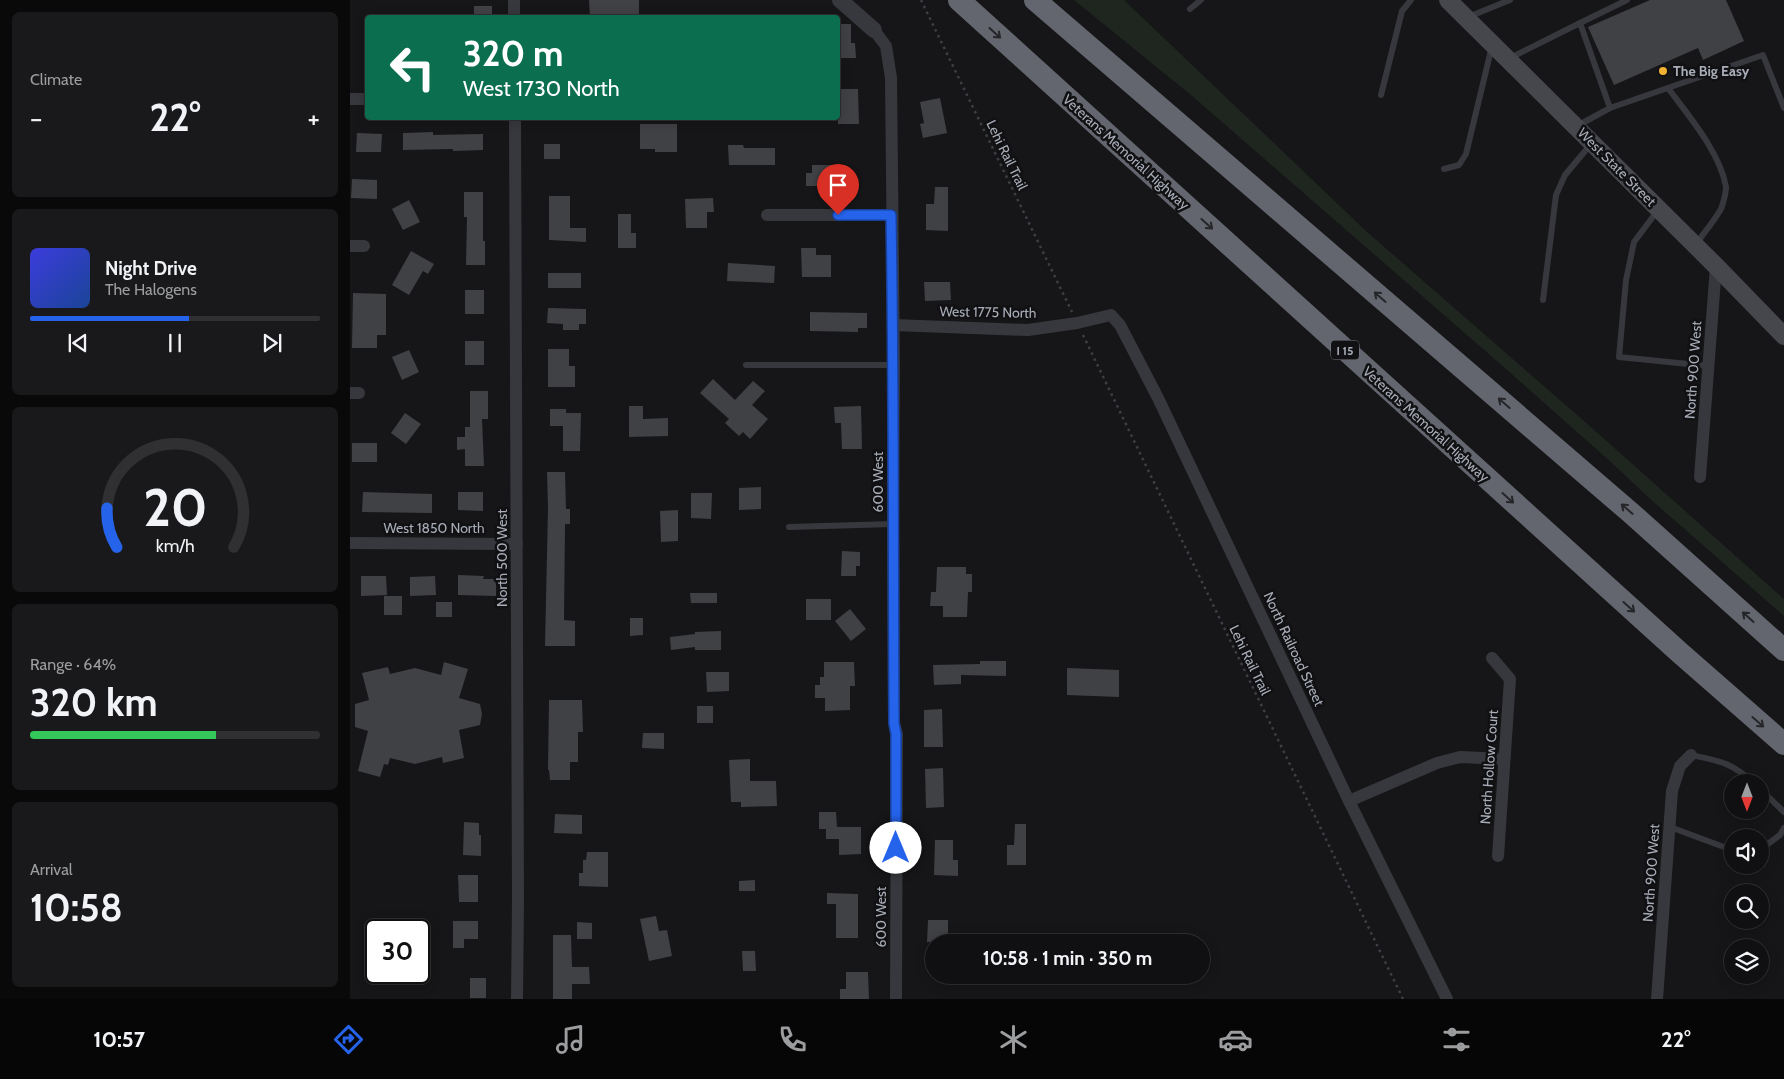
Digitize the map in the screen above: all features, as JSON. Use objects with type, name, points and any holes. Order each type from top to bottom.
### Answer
[{"type":"highway","name":"Veterans Memorial Highway","points":[[959,0],[1679,652],[1784,744]]},
{"type":"highway","points":[[1035,0],[1631,513],[1784,650]]},
{"type":"main road","name":"West State Street","points":[[1448,0],[1784,336]]},
{"type":"street","points":[[514,0],[514,15]]},
{"type":"street","points":[[840,0],[874,30]]},
{"type":"street","name":"600 West","points":[[874,30],[886,46],[891,78],[896,999]]},
{"type":"street","points":[[350,99],[365,99]]},
{"type":"street","name":"North 500 West","points":[[515,120],[517,999]]},
{"type":"street","points":[[767,214],[891,215]]},
{"type":"street","points":[[350,246],[364,246]]},
{"type":"street","name":"North 900 West","points":[[1700,477],[1716,266]]},
{"type":"street","name":"West 1775 North","points":[[893,325],[1028,330],[1077,323],[1111,315]]},
{"type":"street","name":"North Railroad Street","points":[[1111,315],[1120,325],[1158,398],[1349,801],[1447,999]]},
{"type":"street","name":"West 1850 North","points":[[350,543],[517,544]]},
{"type":"street","name":"North Hollow Court","points":[[1492,658],[1510,679],[1498,856]]},
{"type":"street","name":"North 900 West","points":[[1657,999],[1672,791],[1680,766],[1691,755]]},
{"type":"street","points":[[1349,801],[1437,763],[1460,757],[1504,759]]},
{"type":"lane","points":[[1190,9],[1201,0]]},
{"type":"lane","points":[[1382,95],[1402,11],[1411,0]]},
{"type":"lane","points":[[1466,18],[1510,0]]},
{"type":"lane","points":[[1508,60],[1627,0]]},
{"type":"lane","points":[[1580,23],[1610,108]]},
{"type":"lane","points":[[1444,169],[1459,166],[1466,154],[1493,45]]},
{"type":"lane","points":[[1576,127],[1610,108],[1763,55],[1784,108]]},
{"type":"lane","points":[[1668,88],[1708,144],[1726,188],[1721,208],[1695,245]]},
{"type":"lane","points":[[1543,300],[1556,195],[1565,175],[1592,143]]},
{"type":"lane","points":[[1659,209],[1634,242],[1626,280],[1619,356],[1708,366]]},
{"type":"lane","points":[[746,364],[894,365]]},
{"type":"lane","points":[[790,527],[893,524]]},
{"type":"lane","points":[[1691,755],[1723,762],[1743,774]]},
{"type":"lane","points":[[1769,798],[1784,812]]},
{"type":"lane","points":[[1670,827],[1724,847]]},
{"type":"lane","points":[[1769,843],[1780,835],[1784,828]]},
{"type":"path","name":"Lehi Rail Trail","points":[[921,0],[1075,318]]},
{"type":"path","name":"Lehi Rail Trail","points":[[1080,329],[1403,999]]},
{"type":"shaded area","points":[[1074,0],[1124,0],[1366,231],[1784,599],[1784,616],[1498,362],[1191,95]]},
{"type":"building","points":[[589,0],[639,0],[639,15],[590,15]]},
{"type":"building","points":[[1650,0],[1726,0],[1744,41],[1703,60],[1698,48],[1614,85],[1588,27]]},
{"type":"building","points":[[474,6],[492,6],[492,15],[474,15]]},
{"type":"building","points":[[840,24],[851,24],[851,43],[855,43],[856,58],[840,58]]},
{"type":"building","points":[[840,89],[858,89],[859,124],[838,124]]},
{"type":"building","points":[[940,98],[947,133],[923,138],[920,124],[924,123],[920,102]]},
{"type":"building","points":[[640,124],[677,124],[677,152],[655,152],[655,149],[640,149]]},
{"type":"building","points":[[433,132],[433,135],[483,134],[483,150],[403,150],[403,133]]},
{"type":"building","points":[[357,133],[382,134],[381,152],[356,152]]},
{"type":"building","points":[[544,144],[560,144],[560,159],[544,159]]},
{"type":"building","points":[[728,145],[743,145],[744,148],[775,148],[775,165],[729,165]]},
{"type":"building","points":[[812,165],[843,165],[843,186],[806,186],[806,173],[812,173]]},
{"type":"building","points":[[352,179],[377,180],[377,199],[351,198]]},
{"type":"building","points":[[935,187],[948,187],[948,231],[926,230],[926,204],[934,204]]},
{"type":"building","points":[[464,192],[483,192],[485,265],[466,265],[467,217],[464,217]]},
{"type":"building","points":[[549,196],[570,196],[570,228],[586,228],[586,242],[549,240]]},
{"type":"building","points":[[713,198],[714,212],[707,212],[707,228],[686,228],[685,199]]},
{"type":"building","points":[[409,200],[420,222],[403,230],[392,209]]},
{"type":"building","points":[[618,214],[631,214],[631,233],[636,233],[636,248],[618,248]]},
{"type":"building","points":[[801,248],[816,248],[816,255],[831,255],[831,277],[802,277]]},
{"type":"building","points":[[411,251],[434,264],[428,274],[423,271],[409,295],[392,285]]},
{"type":"building","points":[[728,263],[775,266],[774,283],[727,281]]},
{"type":"building","points":[[548,273],[581,273],[581,288],[548,288]]},
{"type":"building","points":[[924,282],[950,282],[951,300],[925,301]]},
{"type":"building","points":[[465,290],[484,290],[484,314],[465,314]]},
{"type":"building","points":[[353,293],[386,294],[386,335],[377,335],[377,348],[352,348]]},
{"type":"building","points":[[548,308],[586,309],[586,324],[579,324],[579,330],[563,330],[563,324],[547,323]]},
{"type":"building","points":[[810,312],[867,313],[867,328],[858,328],[858,332],[810,331]]},
{"type":"building","points":[[465,341],[484,341],[484,365],[465,365]]},
{"type":"building","points":[[548,349],[569,349],[569,366],[575,366],[575,387],[548,387]]},
{"type":"building","points":[[409,350],[419,372],[402,380],[392,357]]},
{"type":"building","points":[[713,379],[735,400],[753,381],[765,391],[752,405],[768,419],[750,439],[743,432],[739,436],[725,423],[729,419],[700,393]]},
{"type":"building","points":[[470,391],[488,391],[488,419],[482,419],[484,466],[465,466],[465,449],[457,450],[457,437],[465,437],[465,427],[470,427]]},
{"type":"building","points":[[629,406],[643,406],[643,419],[668,418],[668,436],[629,437]]},
{"type":"building","points":[[861,406],[862,449],[842,449],[841,423],[835,423],[834,407]]},
{"type":"building","points":[[550,409],[566,409],[566,413],[581,413],[580,451],[563,451],[563,426],[550,426]]},
{"type":"building","points":[[405,413],[421,424],[406,444],[391,433]]},
{"type":"building","points":[[352,443],[377,443],[377,462],[352,462]]},
{"type":"building","points":[[547,472],[565,472],[566,509],[570,509],[570,524],[565,524],[564,620],[575,621],[575,646],[545,646]]},
{"type":"building","points":[[761,487],[761,509],[739,510],[739,488]]},
{"type":"building","points":[[363,492],[432,494],[432,513],[362,512]]},
{"type":"building","points":[[458,492],[483,492],[483,511],[458,510]]},
{"type":"building","points":[[691,493],[712,493],[711,519],[691,518]]},
{"type":"building","points":[[678,510],[678,541],[661,542],[660,511]]},
{"type":"building","points":[[842,551],[860,552],[860,566],[856,566],[856,576],[841,576]]},
{"type":"building","points":[[937,567],[966,567],[966,574],[972,574],[972,592],[968,592],[967,617],[943,617],[943,606],[930,606],[931,592],[936,592]]},
{"type":"building","points":[[458,575],[484,576],[483,579],[496,579],[496,596],[458,595]]},
{"type":"building","points":[[361,576],[386,576],[387,595],[361,596]]},
{"type":"building","points":[[435,576],[436,595],[410,596],[410,577]]},
{"type":"building","points":[[690,593],[717,593],[717,603],[691,603]]},
{"type":"building","points":[[384,596],[402,596],[402,615],[384,615]]},
{"type":"building","points":[[806,599],[831,599],[831,620],[806,620]]},
{"type":"building","points":[[436,602],[452,602],[452,617],[436,617]]},
{"type":"building","points":[[850,609],[866,629],[851,641],[835,621]]},
{"type":"building","points":[[630,618],[643,618],[643,635],[630,636]]},
{"type":"building","points":[[721,631],[721,650],[695,650],[695,647],[671,650],[670,637],[695,634],[695,632]]},
{"type":"building","points":[[980,661],[1006,661],[1006,676],[961,675],[961,684],[934,685],[933,665],[980,664]]},
{"type":"building","points":[[444,662],[468,669],[459,698],[480,704],[482,714],[480,725],[459,730],[464,758],[443,763],[442,757],[415,764],[390,758],[388,765],[384,764],[380,777],[358,771],[368,731],[355,727],[355,704],[369,700],[362,673],[388,667],[390,674],[415,668],[441,675]]},
{"type":"building","points":[[824,662],[854,662],[855,686],[850,686],[850,710],[825,711],[825,698],[815,698],[815,685],[820,685],[820,677],[824,677]]},
{"type":"building","points":[[1067,668],[1119,670],[1119,697],[1067,695]]},
{"type":"building","points":[[706,672],[729,672],[729,691],[707,692]]},
{"type":"building","points":[[549,700],[582,700],[583,732],[578,732],[578,762],[570,762],[570,780],[550,780],[548,770]]},
{"type":"building","points":[[697,706],[713,706],[713,723],[697,723]]},
{"type":"building","points":[[942,709],[943,747],[924,747],[924,710]]},
{"type":"building","points":[[643,733],[664,733],[664,749],[642,748]]},
{"type":"building","points":[[750,759],[750,781],[776,781],[777,806],[741,807],[741,802],[731,802],[729,760]]},
{"type":"building","points":[[943,768],[944,807],[926,808],[925,769]]},
{"type":"building","points":[[819,812],[836,812],[837,827],[861,827],[861,854],[839,855],[839,839],[826,839],[826,829],[819,829]]},
{"type":"building","points":[[555,814],[582,815],[582,834],[554,833]]},
{"type":"building","points":[[464,822],[479,823],[481,856],[463,855]]},
{"type":"building","points":[[1015,824],[1026,824],[1026,865],[1007,865],[1007,845],[1014,845]]},
{"type":"building","points":[[935,840],[953,840],[953,860],[958,860],[958,876],[934,875]]},
{"type":"building","points":[[587,852],[608,852],[608,887],[579,886],[579,873],[583,873],[583,860],[586,860]]},
{"type":"building","points":[[458,875],[478,875],[478,902],[459,902]]},
{"type":"building","points":[[755,880],[755,891],[739,891],[739,881]]},
{"type":"building","points":[[827,893],[858,894],[858,938],[836,938],[836,904],[827,904]]},
{"type":"building","points":[[656,916],[659,931],[667,930],[672,956],[649,961],[640,919]]},
{"type":"building","points":[[928,920],[948,920],[948,934],[927,934]]},
{"type":"building","points":[[453,921],[478,921],[478,939],[464,939],[464,948],[453,948]]},
{"type":"building","points":[[577,922],[592,923],[592,939],[577,939]]},
{"type":"building","points":[[553,935],[571,935],[572,967],[589,967],[590,984],[572,984],[572,999],[553,999]]},
{"type":"building","points":[[742,951],[755,951],[756,971],[743,971]]},
{"type":"building","points":[[846,972],[868,972],[869,999],[840,999],[840,989],[846,989]]},
{"type":"building","points":[[470,978],[486,978],[486,998],[470,998]]},
{"type":"place","name":"The Big Easy","points":[[1663,71]]},
{"type":"route","points":[[838,215],[891,215],[894,365],[893,524],[896,848]]}]
